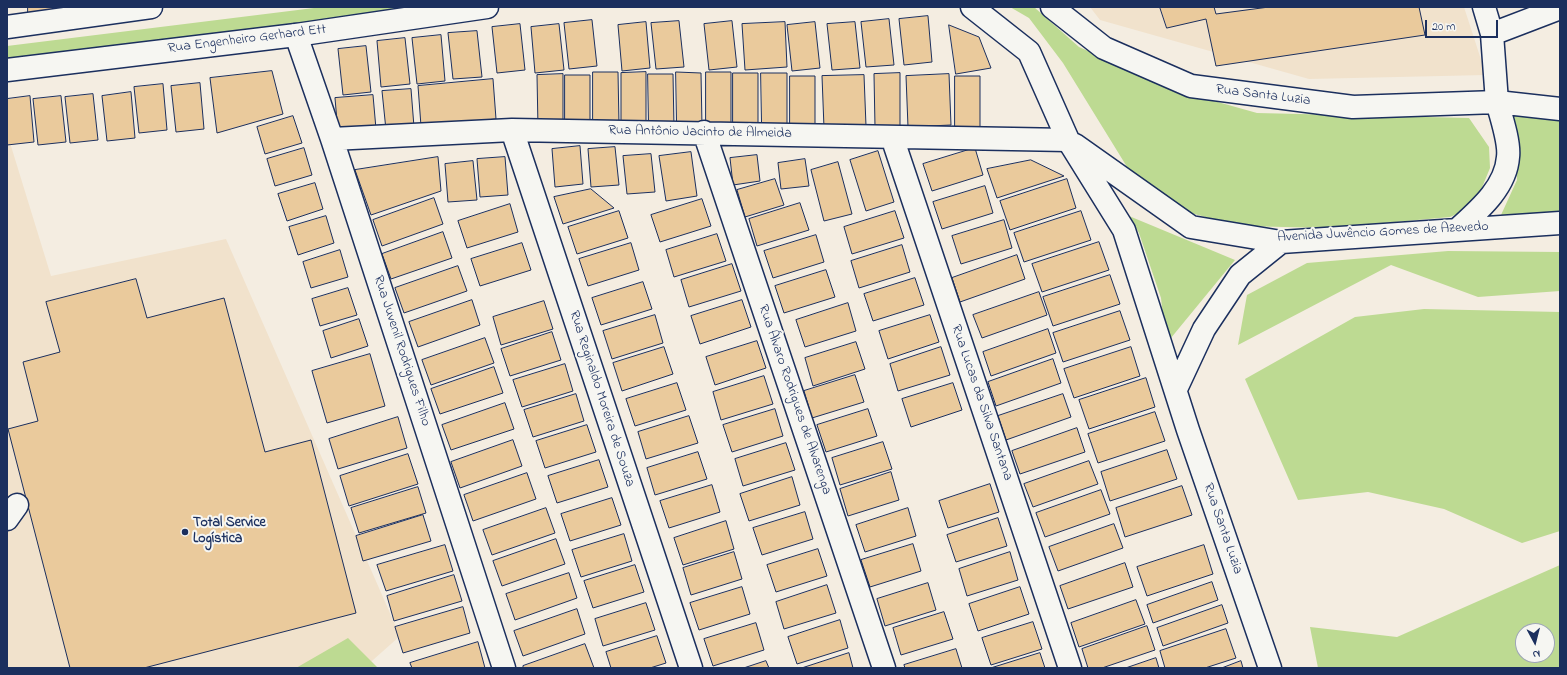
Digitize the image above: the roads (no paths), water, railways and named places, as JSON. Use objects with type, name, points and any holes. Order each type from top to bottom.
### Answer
[{"type":"street","points":[[7,27],[151,7]]},
{"type":"street","name":"Rua Engenheiro Gerhard Ett","points":[[7,70],[296,35],[488,7]]},
{"type":"street","name":"Rua Santa Luzia","points":[[972,7],[1030,52],[1068,140],[1124,230],[1188,430],[1270,668]]},
{"type":"street","name":"Rua Santa Luzia","points":[[1052,7],[1104,48],[1191,86],[1352,107],[1497,102]]},
{"type":"street","points":[[1458,229],[1483,206],[1500,182],[1508,156],[1503,124],[1497,102],[1492,34],[1484,7]]},
{"type":"street","points":[[1492,34],[1560,8]]},
{"type":"street","name":"Rua Juvenil Rodrigues Filho","points":[[296,35],[332,139],[504,668]]},
{"type":"street","points":[[1497,102],[1560,108]]},
{"type":"street","name":"Rua Antônio Jacinto de Almeida","points":[[332,139],[512,130],[704,132],[1068,140]]},
{"type":"street","name":"Rua Reginaldo Moreira de Souza","points":[[512,130],[691,668]]},
{"type":"street","name":"Rua Álvaro Rodrigues de Alvarenga","points":[[704,132],[884,668]]},
{"type":"street","name":"Rua Lucas da Silva Santana","points":[[892,137],[1070,668]]},
{"type":"street","name":"Avenida Juvêncio Gomes de Azevedo","points":[[1068,140],[1191,227],[1281,242],[1560,223]]},
{"type":"street","points":[[1176,389],[1204,329],[1240,275],[1281,242]]},
{"type":"place","name":"Total Service Logística","points":[[185,532]]}]
